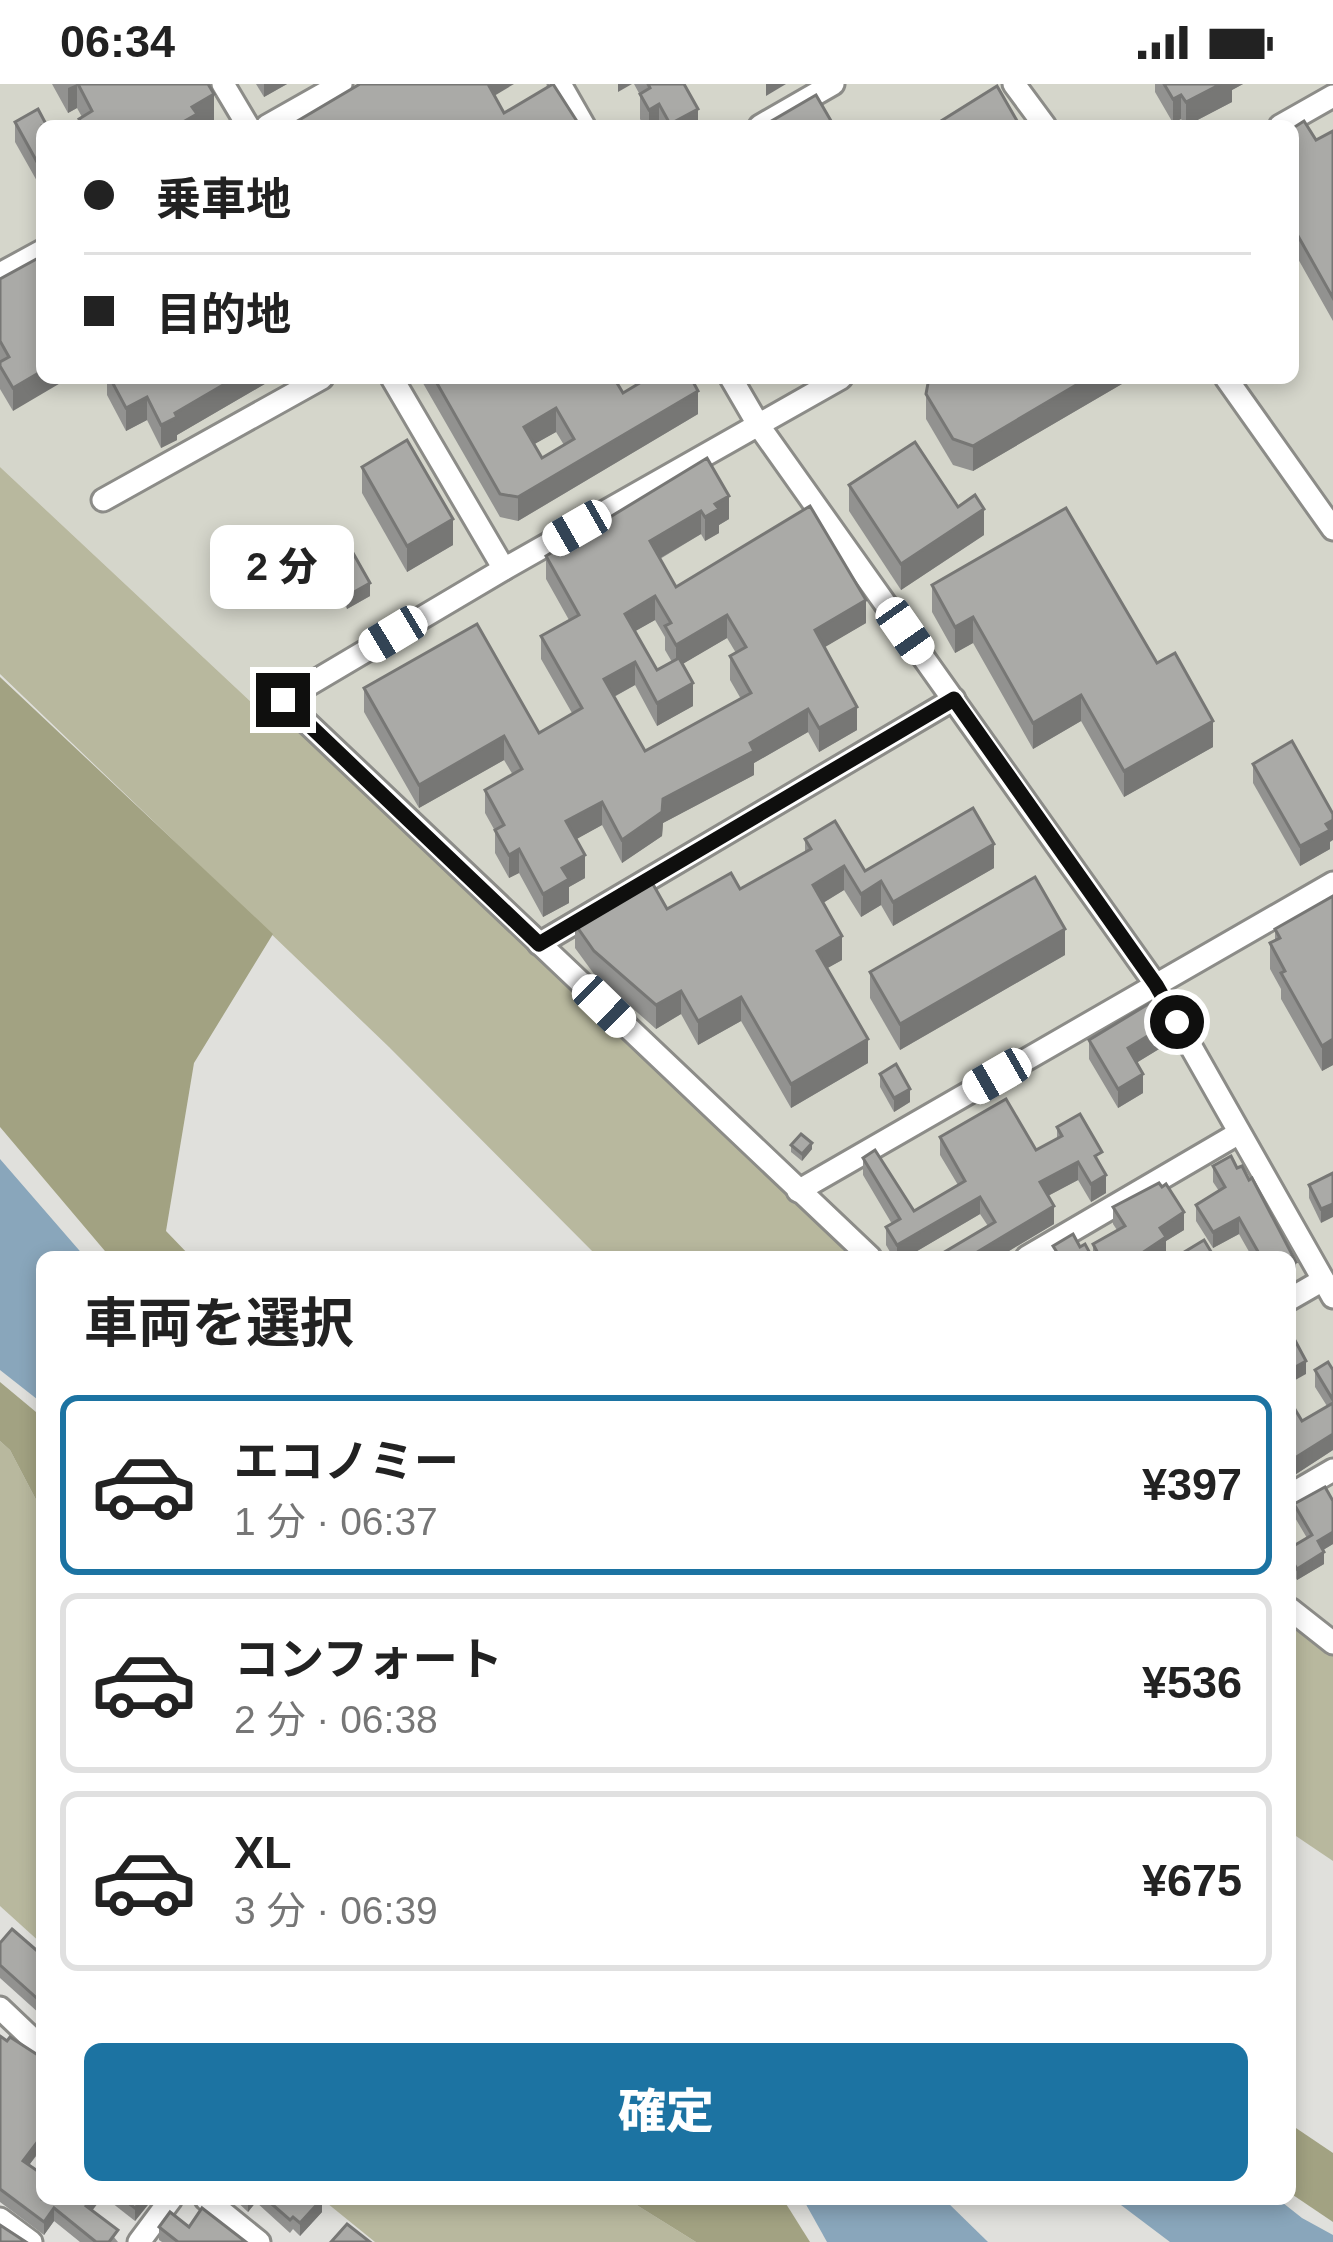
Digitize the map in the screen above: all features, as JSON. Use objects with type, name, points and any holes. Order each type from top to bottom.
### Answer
[{"type":"street","points":[[224,84],[245,120]]},
{"type":"street","points":[[278,120],[341,84]]},
{"type":"street","points":[[560,84],[581,120]]},
{"type":"street","points":[[770,120],[832,84]]},
{"type":"street","points":[[1014,84],[1041,120]]},
{"type":"street","points":[[1291,120],[1333,96]]},
{"type":"street","points":[[0,274],[36,254]]},
{"type":"street","points":[[103,500],[311,384]]},
{"type":"street","points":[[396,384],[504,569]]},
{"type":"street","points":[[734,384],[1156,985],[1328,1288],[1296,1297]]},
{"type":"street","points":[[831,384],[283,700],[863,1251]]},
{"type":"street","points":[[1230,384],[1333,529]]},
{"type":"street","points":[[539,944],[954,699]]},
{"type":"street","points":[[798,1191],[1333,884]]},
{"type":"street","points":[[1038,1251],[1240,1133]]},
{"type":"street","points":[[1296,1492],[1333,1470]]},
{"type":"street","points":[[1296,1614],[1333,1642]]},
{"type":"street","points":[[0,2008],[36,2042]]},
{"type":"street","points":[[139,2242],[167,2205]]},
{"type":"street","points":[[213,2205],[259,2242]]},
{"type":"street","points":[[0,2219],[31,2242]]},
{"type":"shaded area","points":[[0,84],[1333,84],[1333,1643],[1296,1614],[1296,1251],[863,1251],[251,702],[0,467]]},
{"type":"green space","points":[[0,467],[251,702],[283,700],[864,1251],[592,1251],[389,1047],[0,674]]},
{"type":"green space","points":[[0,677],[273,934],[194,1063],[166,1231],[185,1251],[105,1251],[0,1127]]},
{"type":"green space","points":[[0,1382],[36,1412],[36,1500],[10,1450],[0,1441]]},
{"type":"green space","points":[[0,1441],[10,1450],[36,1500],[36,1939],[0,1906]]},
{"type":"green space","points":[[1296,1614],[1333,1643],[1333,1861],[1296,1836]]},
{"type":"green space","points":[[1296,2128],[1333,2153],[1333,2222],[1296,2197]]},
{"type":"green space","points":[[329,2205],[637,2205],[696,2242],[375,2242]]},
{"type":"green space","points":[[637,2205],[787,2205],[810,2242],[696,2242]]},
{"type":"water","points":[[0,1159],[80,1251],[36,1251],[36,1398],[0,1370]]},
{"type":"water","points":[[806,2205],[950,2205],[988,2242],[827,2242]]},
{"type":"water","points":[[1121,2205],[1286,2205],[1333,2235],[1333,2242],[1170,2242]]},
{"type":"building","points":[[78,84],[208,84],[214,94],[192,107],[197,114],[186,120],[80,120],[92,111]]},
{"type":"building","points":[[360,84],[488,84],[504,113],[553,84],[576,120],[299,120]]},
{"type":"building","points":[[648,84],[684,84],[698,109],[668,120],[659,104],[649,110],[640,94],[650,88]]},
{"type":"building","points":[[1164,84],[1221,84],[1186,102],[1181,95],[1173,99]]},
{"type":"building","points":[[997,86],[1017,120],[943,120]]},
{"type":"building","points":[[816,95],[831,120],[773,120]]},
{"type":"building","points":[[38,109],[44,120],[36,120],[36,160],[15,122]]},
{"type":"building","points":[[1304,121],[1316,140],[1333,131],[1333,298],[1299,238],[1299,124]]},
{"type":"building","points":[[36,259],[36,375],[13,388],[0,366],[9,357],[0,341],[0,279]]},
{"type":"building","points":[[113,384],[225,384],[161,425],[147,397],[126,408]]},
{"type":"building","points":[[437,384],[618,384],[623,393],[638,384],[694,384],[698,391],[518,497],[500,494]],"holes":[[[556,408],[574,439],[542,458],[524,427]]]},
{"type":"building","points":[[928,384],[1078,384],[973,446],[953,439],[926,394]]},
{"type":"building","points":[[407,440],[453,519],[407,546],[362,467]]},
{"type":"building","points":[[915,442],[958,507],[975,495],[984,509],[901,564],[849,485]]},
{"type":"building","points":[[707,458],[729,496],[705,517],[701,511],[650,541],[676,587],[810,506],[866,600],[815,630],[857,707],[819,728],[808,709],[750,743],[754,751],[663,799],[662,812],[622,840],[602,802],[566,821],[585,855],[562,868],[569,879],[543,894],[519,849],[509,855],[495,830],[504,825],[485,790],[522,769],[504,736],[419,785],[364,688],[477,624],[539,733],[582,708],[541,636],[579,615],[546,556]],"holes":[[[655,596],[671,623],[665,626],[676,645],[727,615],[746,647],[730,656],[751,693],[645,751],[604,679],[635,662],[657,703],[693,683],[679,658],[657,670],[625,614]]]},
{"type":"building","points":[[1066,508],[1157,663],[1175,653],[1213,721],[1124,771],[1081,695],[1033,723],[973,617],[955,627],[932,585]]},
{"type":"building","points":[[353,553],[370,583],[347,596],[330,567]]},
{"type":"building","points":[[1292,741],[1333,814],[1326,824],[1330,830],[1300,846],[1253,764]]},
{"type":"building","points":[[973,808],[994,844],[893,902],[881,881],[861,894],[844,866],[813,885],[842,936],[817,951],[868,1039],[791,1084],[741,997],[698,1021],[681,991],[656,1005],[594,951],[575,924],[623,896],[619,890],[641,878],[644,882],[650,879],[667,909],[731,873],[740,889],[811,849],[805,839],[835,821],[865,871]]},
{"type":"building","points":[[1035,877],[1065,929],[900,1024],[870,972]]},
{"type":"building","points":[[1333,896],[1333,1039],[1322,1046],[1281,973],[1285,971],[1270,943],[1280,938],[1275,929]]},
{"type":"building","points":[[1150,1003],[1164,1026],[1128,1048],[1143,1074],[1118,1089],[1089,1040]]},
{"type":"building","points":[[896,1064],[910,1089],[894,1098],[880,1074]]},
{"type":"building","points":[[1006,1099],[1036,1150],[1062,1136],[1057,1127],[1080,1114],[1102,1152],[1095,1156],[1106,1175],[1091,1184],[1078,1162],[1040,1182],[1054,1206],[979,1251],[946,1251],[995,1222],[980,1197],[897,1245],[886,1227],[900,1219],[863,1158],[875,1150],[914,1211],[965,1181],[940,1137]]},
{"type":"building","points":[[801,1134],[812,1143],[802,1154],[791,1145]]},
{"type":"building","points":[[1231,1156],[1237,1168],[1242,1166],[1290,1251],[1258,1251],[1239,1218],[1213,1232],[1196,1205],[1225,1187],[1213,1166]]},
{"type":"building","points":[[1333,1173],[1333,1204],[1321,1209],[1309,1185]]},
{"type":"building","points":[[1159,1183],[1166,1184],[1184,1212],[1160,1228],[1166,1237],[1145,1251],[1097,1251],[1093,1244],[1125,1226],[1113,1207]]},
{"type":"building","points":[[1073,1234],[1080,1247],[1085,1244],[1089,1251],[1056,1251],[1053,1246]]},
{"type":"building","points":[[1204,1240],[1211,1251],[1186,1251]]},
{"type":"building","points":[[1296,1342],[1306,1361],[1296,1367]]},
{"type":"building","points":[[1328,1362],[1333,1370],[1333,1400],[1315,1370]]},
{"type":"building","points":[[1333,1403],[1333,1434],[1296,1457],[1296,1411],[1302,1421]]},
{"type":"building","points":[[1325,1487],[1333,1501],[1333,1532],[1318,1541],[1324,1552],[1297,1569],[1296,1544],[1312,1535],[1296,1503]]},
{"type":"building","points":[[12,1929],[36,1950],[36,1997],[0,1965],[0,1943]]},
{"type":"building","points":[[0,2036],[36,2054],[36,2144],[23,2161],[36,2170],[36,2205],[87,2205],[118,2230],[109,2242],[96,2242],[54,2208],[44,2222],[0,2189]]},
{"type":"building","points":[[273,2205],[316,2205],[300,2223],[293,2217],[290,2220]]},
{"type":"building","points":[[202,2208],[246,2242],[178,2242],[159,2227],[170,2212],[189,2227]]},
{"type":"building","points":[[347,2224],[370,2242],[331,2242]]},
{"type":"building","points":[[0,2225],[26,2242],[0,2242]]},
{"type":"route","points":[[283,700],[539,944],[954,699],[1156,985],[1177,1022]]}]
